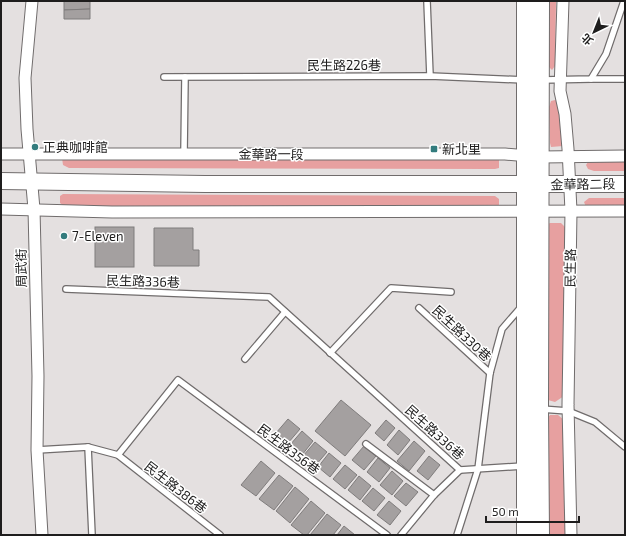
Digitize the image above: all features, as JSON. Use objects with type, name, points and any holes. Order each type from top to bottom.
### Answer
[{"type":"street","name":"周武街","points":[[32,1],[25,78],[27,128],[34,209],[38,376],[37,450],[42,535]]},
{"type":"street","points":[[525,1],[541,157],[533,185],[532,409],[525,466],[525,535]]},
{"type":"street","points":[[533,185],[524,156],[541,1]]},
{"type":"street","name":"民生路","points":[[563,1],[560,79],[568,155],[571,211],[568,411],[571,535]]},
{"type":"street","name":"金華路一段","points":[[1,154],[505,154],[541,157]]},
{"type":"street","points":[[541,157],[568,155],[625,156]]},
{"type":"street","points":[[1,181],[31,180],[213,184],[533,185]]},
{"type":"street","name":"金華路二段","points":[[533,185],[625,184]]},
{"type":"street","points":[[1,209],[120,212],[433,212],[533,210]]},
{"type":"street","points":[[533,210],[524,302],[541,535]]},
{"type":"street","name":"金華路二段","points":[[533,210],[625,211]]},
{"type":"lane","points":[[427,1],[430,76]]},
{"type":"lane","points":[[591,79],[606,54],[624,1]]},
{"type":"lane","name":"民生路226巷","points":[[164,76],[430,76],[532,80],[625,78]]},
{"type":"lane","points":[[184,77],[184,153]]},
{"type":"lane","name":"民生路336巷","points":[[66,288],[269,297],[460,470],[434,495],[401,535]]},
{"type":"lane","points":[[330,352],[391,288],[451,292]]},
{"type":"lane","points":[[457,535],[478,469],[490,374],[502,329],[524,302]]},
{"type":"lane","name":"民生路330巷","points":[[420,308],[490,374]]},
{"type":"lane","points":[[245,359],[285,312]]},
{"type":"lane","name":"民生路356巷","points":[[118,456],[178,380],[387,535]]},
{"type":"lane","points":[[532,409],[568,411],[595,422],[625,447]]},
{"type":"lane","points":[[366,444],[434,495]]},
{"type":"lane","points":[[88,447],[92,535]]},
{"type":"lane","points":[[37,450],[88,447],[118,456]]},
{"type":"lane","name":"民生路386巷","points":[[118,456],[220,535]]},
{"type":"lane","points":[[460,470],[525,466]]},
{"type":"shaded area","points":[[550,1],[556,1],[555,66],[552,70],[549,67]]},
{"type":"shaded area","points":[[551,101],[557,101],[562,127],[563,146],[551,147],[549,107]]},
{"type":"shaded area","points":[[62,158],[499,159],[499,168],[69,168],[63,165]]},
{"type":"shaded area","points":[[625,160],[625,171],[594,171],[588,169],[586,165],[588,162]]},
{"type":"shaded area","points":[[63,194],[495,196],[499,199],[499,205],[497,208],[64,206],[60,203],[60,196]]},
{"type":"shaded area","points":[[589,198],[625,198],[625,208],[586,207],[584,202]]},
{"type":"shaded area","points":[[561,223],[568,230],[564,396],[555,402],[548,400],[548,224]]},
{"type":"shaded area","points":[[550,415],[558,415],[564,420],[567,535],[549,535],[547,419]]},
{"type":"building","points":[[64,1],[90,1],[90,9],[64,10]]},
{"type":"building","points":[[90,9],[90,19],[64,19],[64,10]]},
{"type":"building","points":[[95,227],[134,227],[134,267],[95,267]]},
{"type":"building","points":[[154,228],[193,228],[193,250],[199,250],[199,266],[154,266]]},
{"type":"building","points":[[341,400],[371,425],[345,456],[315,431]]},
{"type":"building","points":[[288,419],[300,429],[288,443],[276,433]]},
{"type":"building","points":[[386,420],[395,428],[384,441],[375,433]]},
{"type":"building","points":[[399,430],[410,440],[398,455],[387,445]]},
{"type":"building","points":[[302,431],[313,441],[302,455],[290,445]]},
{"type":"building","points":[[414,441],[425,451],[409,471],[397,461]]},
{"type":"building","points":[[315,442],[327,452],[315,466],[303,456]]},
{"type":"building","points":[[364,446],[376,456],[364,470],[352,460]]},
{"type":"building","points":[[329,453],[341,463],[330,477],[318,467]]},
{"type":"building","points":[[429,456],[440,465],[428,480],[417,471]]},
{"type":"building","points":[[378,458],[390,468],[379,482],[367,472]]},
{"type":"building","points":[[261,461],[275,473],[256,496],[241,485]]},
{"type":"building","points":[[345,465],[357,475],[345,489],[333,479]]},
{"type":"building","points":[[392,471],[403,481],[392,495],[380,485]]},
{"type":"building","points":[[279,475],[293,486],[274,510],[259,499]]},
{"type":"building","points":[[359,476],[371,486],[360,500],[348,490]]},
{"type":"building","points":[[406,483],[418,492],[406,506],[394,496]]},
{"type":"building","points":[[295,487],[309,499],[290,523],[276,511]]},
{"type":"building","points":[[373,488],[385,498],[374,511],[362,501]]},
{"type":"building","points":[[311,501],[325,513],[307,535],[304,535],[291,525]]},
{"type":"building","points":[[389,501],[401,511],[390,525],[377,515]]},
{"type":"building","points":[[327,514],[341,525],[333,535],[310,535]]},
{"type":"building","points":[[344,526],[355,535],[337,535]]},
{"type":"place","name":"正典咖啡館","points":[[35,147]]},
{"type":"place","name":"新北里","points":[[434,149]]},
{"type":"place","name":"7-Eleven","points":[[64,236]]}]
